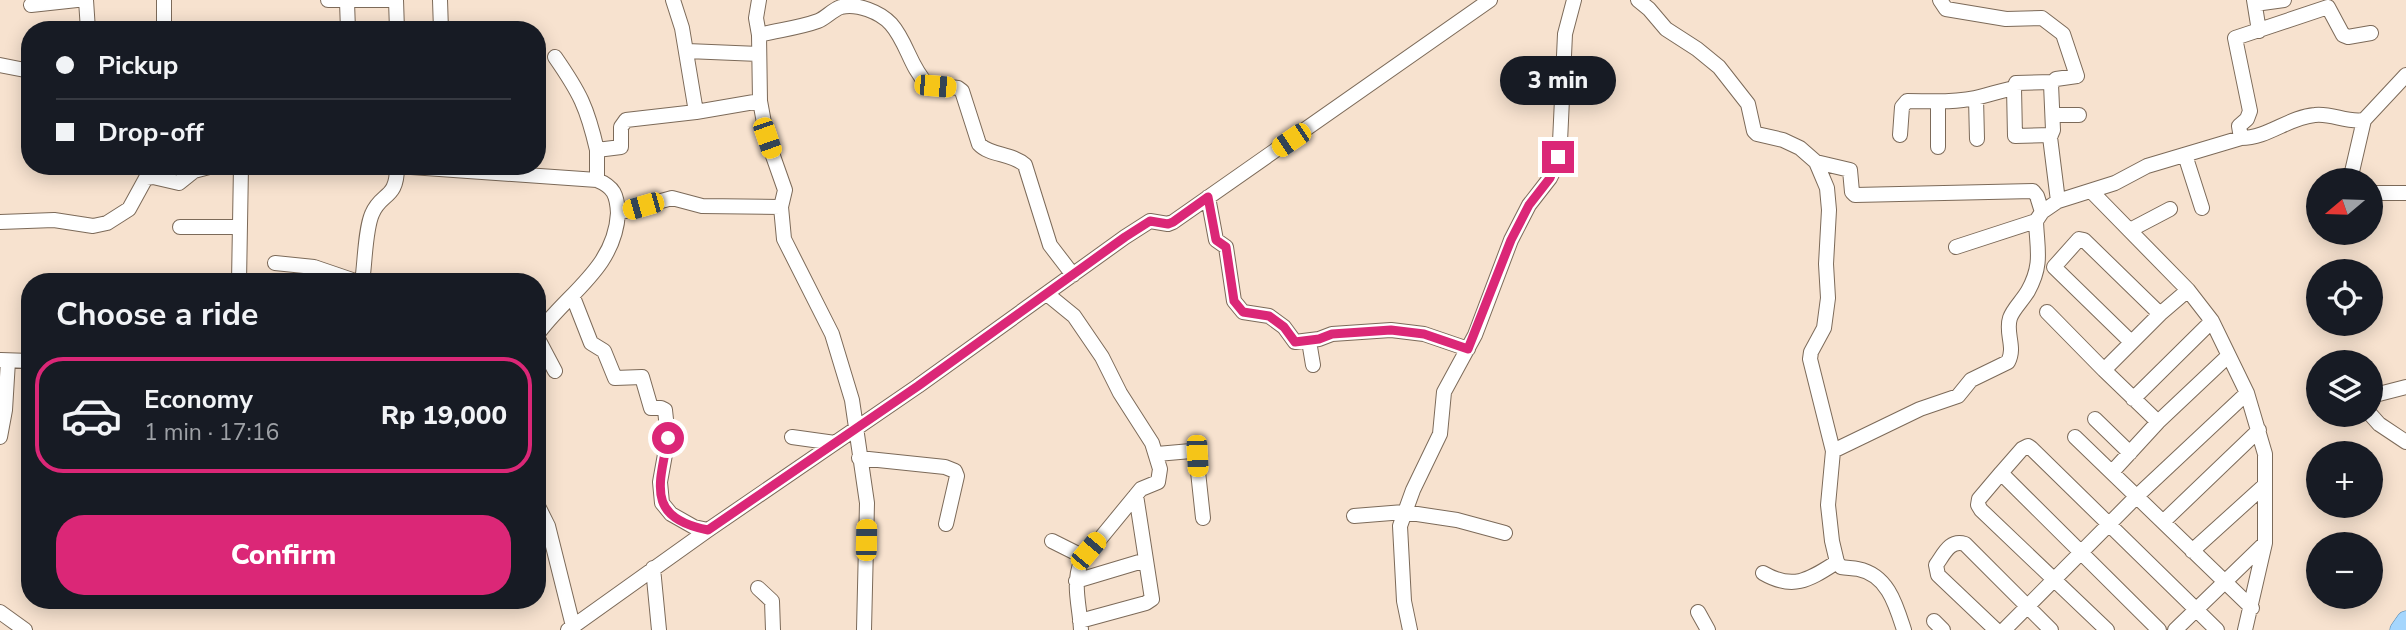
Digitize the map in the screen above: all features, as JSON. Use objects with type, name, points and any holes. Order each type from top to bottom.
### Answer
[{"type":"main road","points":[[2399,630],[2406,620]]},
{"type":"street","points":[[31,5],[77,0]]},
{"type":"street","points":[[86,0],[87,21]]},
{"type":"street","points":[[164,0],[164,21]]},
{"type":"street","points":[[328,0],[396,0],[397,21]]},
{"type":"street","points":[[440,0],[441,21]]},
{"type":"street","points":[[673,0],[687,51],[696,112]]},
{"type":"street","points":[[759,0],[756,18],[760,54],[760,101],[767,138],[785,190],[781,207],[784,239],[821,309],[840,358],[852,400],[867,503],[864,630]]},
{"type":"street","points":[[546,522],[570,628],[1150,221],[1168,224],[1173,222],[1490,0]]},
{"type":"street","points":[[1410,630],[1404,601],[1400,526],[1440,434],[1444,392],[1468,349],[1511,240],[1529,205],[1555,168],[1560,142],[1565,34],[1574,0]]},
{"type":"street","points":[[1638,0],[1666,29],[1719,67],[1748,104],[1757,134],[1783,140],[1800,148],[1816,162],[1824,179],[1828,198],[1828,298],[1824,328],[1810,359],[1833,451],[1828,506],[1832,541],[1837,562],[1841,567],[1860,569],[1882,582],[1894,598],[1903,630]]},
{"type":"street","points":[[1940,0],[1946,9],[1951,10],[2007,19],[2042,18],[2063,34],[2077,76],[2056,79],[2053,82],[2016,83],[2014,88],[2015,136],[2051,135]]},
{"type":"street","points":[[2259,31],[2255,2],[2284,0]]},
{"type":"street","points":[[347,2],[348,21]]},
{"type":"street","points":[[759,35],[819,21],[833,11],[847,7],[877,13],[890,23],[913,67],[928,84],[958,88],[962,91],[983,149],[1017,158],[1025,165],[1050,245],[1073,275]]},
{"type":"street","points":[[2241,138],[2239,126],[2250,111],[2235,38],[2328,7],[2343,35],[2348,37],[2371,33]]},
{"type":"street","points":[[687,51],[760,54]]},
{"type":"street","points":[[555,57],[587,108],[597,150],[597,180]]},
{"type":"street","points":[[0,65],[21,69]]},
{"type":"street","points":[[2353,168],[2364,120],[2406,75]]},
{"type":"street","points":[[2053,82],[2051,135],[2058,201]]},
{"type":"street","points":[[1900,135],[1902,107],[1907,101],[1938,102],[1976,98],[1989,92],[2014,88]]},
{"type":"street","points":[[1976,98],[1976,139]]},
{"type":"street","points":[[597,150],[621,146],[621,127],[626,120],[760,101]]},
{"type":"street","points":[[1938,102],[1938,147]]},
{"type":"street","points":[[2053,115],[2079,116]]},
{"type":"street","points":[[1956,247],[2039,217],[2058,201],[2115,183],[2147,166],[2241,138],[2251,138],[2313,115],[2364,120]]},
{"type":"street","points":[[2185,155],[2202,208]]},
{"type":"street","points":[[1816,162],[1850,170],[1852,192],[1855,195],[2033,191],[2037,196],[2039,217],[2038,266],[2030,288],[2010,316],[2012,351],[2008,362],[1971,380],[1958,396],[1920,409],[1833,451]]},
{"type":"street","points":[[0,222],[54,220],[93,226],[107,223],[129,209],[146,178],[179,183],[189,175]]},
{"type":"street","points":[[239,273],[241,175]]},
{"type":"street","points":[[361,273],[370,218],[379,203],[394,190],[397,175]]},
{"type":"street","points":[[520,175],[597,180],[612,188],[617,201],[617,233],[611,245],[573,297],[546,319]]},
{"type":"street","points":[[2091,191],[2188,290],[2212,321],[2247,393],[2264,454],[2265,543],[2245,630]]},
{"type":"street","points":[[2384,192],[2406,192]]},
{"type":"street","points":[[1208,197],[1216,240],[1226,247],[1234,301],[1243,312],[1269,316],[1284,327],[1295,342],[1332,334],[1391,330],[1424,334],[1468,349]]},
{"type":"street","points":[[618,213],[673,198],[702,206],[781,207]]},
{"type":"street","points":[[2130,230],[2170,209]]},
{"type":"street","points":[[180,227],[240,227]]},
{"type":"street","points":[[2131,342],[2054,267],[2080,239],[2160,314]]},
{"type":"street","points":[[275,263],[310,273]]},
{"type":"street","points":[[2104,370],[2188,290]]},
{"type":"street","points":[[1047,294],[1079,321],[1102,357],[1119,393],[1152,443],[1160,469],[1159,480],[1143,487],[1136,495],[1084,557],[1077,571],[1076,581],[1080,625],[1150,602],[1153,595],[1136,495]]},
{"type":"street","points":[[573,297],[591,342],[604,351],[615,378],[642,377],[651,408],[664,410],[668,438],[659,493],[665,509],[695,527],[708,530]]},
{"type":"street","points":[[2047,312],[2158,422]]},
{"type":"street","points":[[2133,399],[2212,321]]},
{"type":"street","points":[[1309,341],[1314,365]]},
{"type":"street","points":[[546,354],[555,371]]},
{"type":"street","points":[[2113,471],[2158,422],[2228,356]]},
{"type":"street","points":[[0,437],[5,410],[4,360]]},
{"type":"street","points":[[2383,393],[2406,387]]},
{"type":"street","points":[[2004,630],[2137,496],[2247,393]]},
{"type":"street","points":[[2095,419],[2130,453]]},
{"type":"street","points":[[2383,427],[2406,442]]},
{"type":"street","points":[[2163,522],[2259,430]]},
{"type":"street","points":[[792,437],[835,443]]},
{"type":"street","points":[[2075,437],[2252,608]]},
{"type":"street","points":[[2107,630],[1978,505],[1979,499],[2001,473],[2022,449],[2028,446],[2217,630]]},
{"type":"street","points":[[1157,454],[1191,451],[1196,453],[1203,518]]},
{"type":"street","points":[[859,458],[945,467],[955,471],[957,476],[946,524]]},
{"type":"street","points":[[2001,473],[2159,630]]},
{"type":"street","points":[[2192,551],[2264,485]]},
{"type":"street","points":[[1354,516],[1405,512],[1457,520],[1505,533]]},
{"type":"street","points":[[1052,541],[1084,557]]},
{"type":"street","points":[[2175,630],[2265,543]]},
{"type":"street","points":[[1996,630],[1936,571],[1936,565],[1952,544],[1965,544],[2051,630]]},
{"type":"street","points":[[1076,581],[1146,560]]},
{"type":"street","points":[[1763,573],[1775,580],[1792,583],[1817,576],[1837,562]]},
{"type":"street","points":[[653,568],[659,630]]},
{"type":"street","points":[[758,588],[772,601],[773,630]]},
{"type":"street","points":[[0,612],[25,630]]},
{"type":"street","points":[[1698,612],[1708,630]]},
{"type":"route","points":[[668,438],[660,482],[662,503],[671,514],[695,527],[708,530],[918,386],[1125,237],[1150,221],[1168,224],[1173,222],[1208,197],[1216,240],[1226,247],[1234,301],[1243,312],[1269,316],[1284,327],[1291,339],[1300,343],[1332,334],[1391,330],[1424,334],[1468,349],[1511,240],[1529,205],[1550,178],[1558,157]]}]
